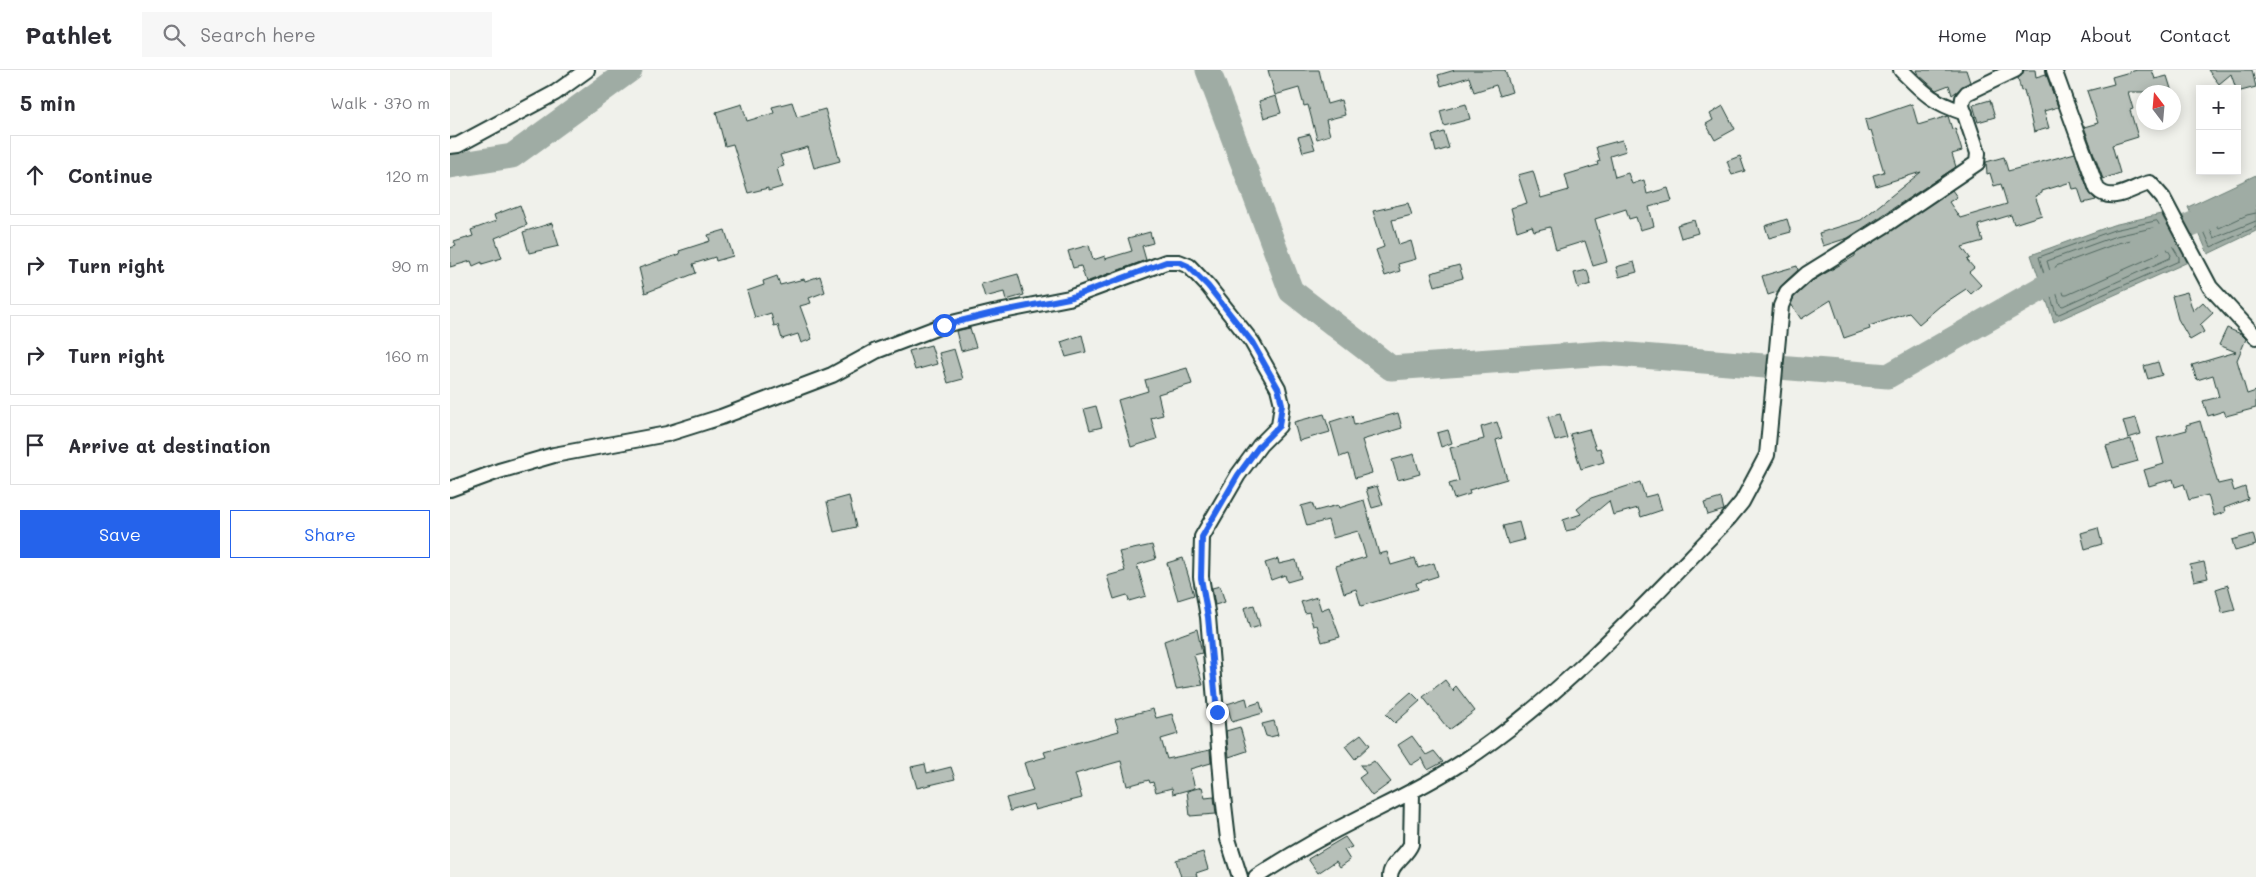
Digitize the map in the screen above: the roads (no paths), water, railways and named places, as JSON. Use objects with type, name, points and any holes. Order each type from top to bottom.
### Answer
[{"type":"street","points":[[450,146],[458,145],[555,93],[587,70]]},
{"type":"street","points":[[1901,70],[1928,97],[1944,106],[1965,113]]},
{"type":"street","points":[[1256,877],[1300,849],[1412,793],[1482,748],[1529,713],[1592,659],[1728,519],[1742,502],[1767,455],[1781,306],[1787,292],[1807,274],[1977,164],[1978,154],[1962,102],[1967,93],[2015,70]]},
{"type":"street","points":[[2054,70],[2097,189],[2102,194],[2119,194],[2150,183],[2163,198],[2210,287],[2256,337]]},
{"type":"street","points":[[450,489],[499,471],[554,456],[667,434],[721,417],[832,375],[876,352],[944,325],[1069,298],[1166,262],[1179,262],[1188,266],[1208,286],[1252,342],[1278,388],[1282,404],[1279,426],[1260,445],[1238,475],[1202,537],[1201,578],[1208,617],[1223,796],[1228,839],[1240,877]]},
{"type":"street","points":[[1390,877],[1392,867],[1408,851],[1410,844],[1412,793]]},
{"type":"water","points":[[2256,175],[2256,231],[2208,254],[2188,207]]},
{"type":"water","points":[[2161,214],[2188,262],[2054,322],[2031,255],[2113,225]]},
{"type":"waterway","points":[[450,166],[512,156],[630,70]]},
{"type":"waterway","points":[[1208,70],[1291,291],[1391,368],[1605,353],[1888,376],[2053,282],[2074,274]]},
{"type":"waterway","points":[[2141,246],[2198,222],[2256,190]]}]
